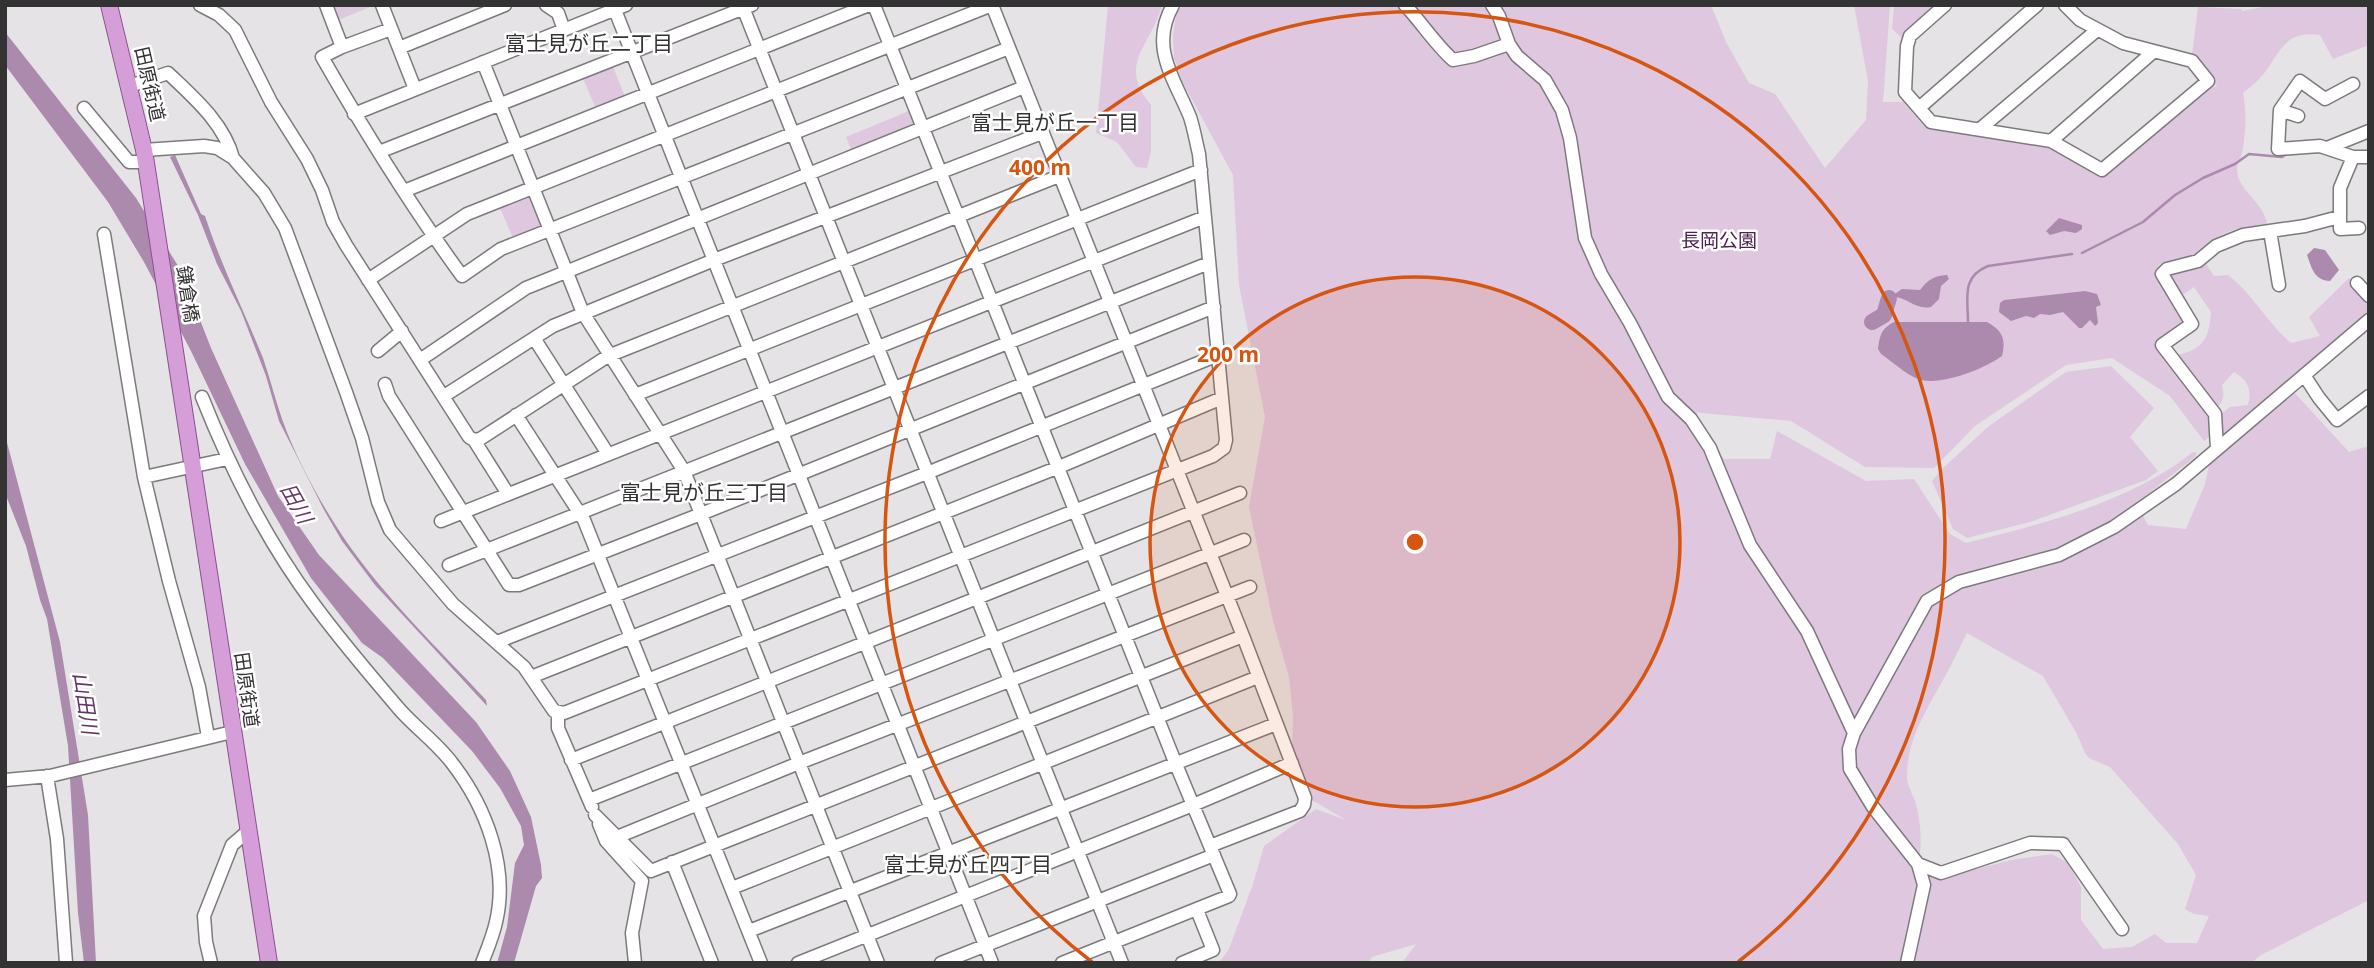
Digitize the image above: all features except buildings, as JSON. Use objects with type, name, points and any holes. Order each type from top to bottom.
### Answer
[{"type":"main road","name":"田原街道","points":[[109,5],[146,161]]},
{"type":"main road","name":"鎌倉橋","points":[[146,161],[186,423]]},
{"type":"main road","name":"田原街道","points":[[186,423],[268,963]]},
{"type":"street","points":[[200,5],[219,15],[235,30],[271,102],[307,159],[333,222],[508,494]]},
{"type":"street","points":[[326,5],[342,47]]},
{"type":"street","points":[[382,5],[415,89]]},
{"type":"street","points":[[399,48],[505,5]]},
{"type":"street","points":[[546,5],[558,13],[564,30]]},
{"type":"street","points":[[404,191],[872,5],[1230,894],[1229,897],[1062,963]]},
{"type":"street","points":[[368,280],[467,214],[992,5],[1305,798],[1300,811],[1212,851],[1097,901],[941,963]]},
{"type":"street","points":[[84,108],[129,162],[146,161],[204,146],[217,148],[233,158],[271,202],[285,228],[346,392],[362,438],[378,502],[390,530],[441,592],[524,667],[554,711],[564,713],[1213,456],[1224,448],[1226,440],[1201,170],[1191,120],[1168,68],[1163,46],[1163,22],[1173,5]]},
{"type":"street","points":[[1405,5],[1453,60],[1509,44]]},
{"type":"street","points":[[1492,5],[1509,44],[1517,56],[1545,80],[1562,110],[1570,138],[1585,238],[1601,274],[1668,397],[1691,419],[1710,448],[1750,545],[1807,631],[1854,733]]},
{"type":"street","points":[[1945,5],[1910,36],[1907,46],[1905,92],[1931,122],[2051,141],[2102,170],[2208,81],[2192,61],[2123,43],[2096,30],[2065,5]]},
{"type":"street","points":[[1919,108],[2037,5]]},
{"type":"street","points":[[354,114],[618,7],[647,93],[992,963]]},
{"type":"street","points":[[379,152],[746,7],[759,49],[1122,963]]},
{"type":"street","points":[[391,29],[322,57],[354,114],[462,276],[502,249],[1009,48]]},
{"type":"street","points":[[1980,130],[2096,30]]},
{"type":"street","points":[[2051,141],[2153,52]]},
{"type":"street","points":[[483,62],[583,313],[684,471],[878,963]]},
{"type":"street","points":[[130,86],[168,73],[205,109],[231,149],[233,158]]},
{"type":"street","points":[[2353,84],[2325,99],[2300,81],[2280,110],[2278,149],[2320,146],[2353,157],[2369,157]]},
{"type":"street","points":[[420,360],[526,288],[924,130],[1024,87]]},
{"type":"street","points":[[2280,110],[2298,116]]},
{"type":"street","points":[[2327,148],[2369,131]]},
{"type":"street","points":[[444,397],[534,338],[583,313],[1042,133]]},
{"type":"street","points":[[2353,157],[2340,188],[2339,217],[2340,229],[2359,229]]},
{"type":"street","points":[[635,395],[1201,170]]},
{"type":"street","points":[[474,440],[480,439],[610,355],[1059,176]]},
{"type":"street","points":[[441,521],[1205,217]]},
{"type":"street","points":[[2217,449],[2215,414],[2162,345],[2192,324],[2162,274],[2167,269],[2198,261],[2216,246],[2243,235],[2305,226],[2339,217]]},
{"type":"street","points":[[2270,230],[2279,285]]},
{"type":"street","points":[[104,234],[144,477],[169,581],[200,687],[208,737]]},
{"type":"street","points":[[449,565],[1209,263]]},
{"type":"street","points":[[2357,283],[2369,296]]},
{"type":"street","points":[[386,384],[389,396],[485,550],[509,585],[519,585],[1214,307]]},
{"type":"street","points":[[1907,963],[1924,885],[1918,864],[1873,807],[1850,769],[1849,749],[1854,733],[1927,601],[1959,582],[2059,555],[2114,527],[2176,484],[2369,320]]},
{"type":"street","points":[[378,351],[402,331]]},
{"type":"street","points":[[534,338],[608,454]]},
{"type":"street","points":[[497,642],[1218,355]]},
{"type":"street","points":[[2304,375],[2337,420],[2369,396]]},
{"type":"street","points":[[202,397],[227,459],[250,504],[311,601],[402,712],[427,734],[452,763],[479,804],[493,839],[499,877],[496,921],[482,963]]},
{"type":"street","points":[[531,677],[1059,467],[1222,398]]},
{"type":"street","points":[[516,415],[580,513],[649,678],[761,963]]},
{"type":"street","points":[[144,477],[227,459]]},
{"type":"street","points":[[571,760],[1240,493]]},
{"type":"street","points":[[589,800],[1244,540]]},
{"type":"street","points":[[617,837],[1250,587]]},
{"type":"street","points":[[595,815],[651,871],[1242,636]]},
{"type":"street","points":[[732,888],[831,846],[1158,719],[1258,677]]},
{"type":"street","points":[[558,713],[558,728],[606,841],[642,881],[632,933],[635,963]]},
{"type":"street","points":[[749,931],[1276,724]]},
{"type":"street","points":[[5,780],[49,776],[93,767],[232,732]]},
{"type":"street","points":[[798,963],[1292,764]]},
{"type":"street","points":[[49,776],[57,839],[66,963]]},
{"type":"street","points":[[211,963],[204,916],[232,845],[248,831]]},
{"type":"street","points":[[1918,864],[1941,873],[2030,843],[2063,845],[2122,929]]},
{"type":"street","points":[[672,863],[712,963]]},
{"type":"street","points":[[1182,963],[1213,950],[1197,910]]},
{"type":"green space","points":[[330,5],[375,5],[336,21]]},
{"type":"green space","points":[[1108,5],[1162,5],[1136,66],[1141,91],[1151,105],[1151,151],[1147,168],[1136,167],[1117,142],[1096,133]]},
{"type":"green space","name":"長岡公園","points":[[1184,5],[1711,5],[1726,42],[1749,83],[1775,94],[1825,168],[1866,120],[1868,81],[1854,5],[1890,5],[1883,102],[1903,102],[1923,125],[2052,148],[2106,175],[2208,89],[2217,86],[2192,55],[2198,7],[2242,11],[2274,5],[2369,5],[2369,45],[2333,59],[2320,35],[2297,36],[2283,46],[2267,70],[2243,93],[2245,130],[2237,166],[2238,176],[2261,209],[2267,224],[2223,234],[2200,254],[2214,276],[2228,275],[2291,343],[2320,336],[2309,317],[2349,278],[2369,302],[2369,312],[2327,348],[2293,391],[2349,452],[2369,446],[2369,900],[2261,955],[2251,963],[1402,963],[1416,944],[1372,957],[1367,963],[1219,963],[1229,949],[1264,846],[1316,809],[1346,820],[1305,796],[1292,756],[1293,716],[1289,677],[1273,621],[1249,507],[1265,417],[1239,285],[1233,175],[1182,81],[1174,58],[1176,13]],"holes":[[[2194,287],[2211,312],[2208,331],[2196,348],[2171,356],[2158,346],[2187,324],[2175,300]],[[2112,358],[2170,396],[2204,441],[2213,434],[2213,411],[2222,400],[2222,385],[2234,372],[2246,382],[2249,390],[2248,405],[2230,407],[2220,415],[2205,484],[2186,529],[2148,525],[2136,503],[2197,453],[2193,452],[2142,485],[2114,498],[2055,519],[1966,543],[1950,534],[1914,479],[1866,481],[1777,431],[1770,459],[1724,459],[1678,400],[1691,412],[1791,421],[1865,467],[1934,468],[1975,426],[2066,365]],[[1967,633],[2043,676],[2085,753],[2089,758],[2110,767],[2178,844],[2196,875],[2185,909],[2194,914],[2209,916],[2197,943],[2166,943],[2155,934],[2132,947],[2103,949],[2081,920],[2081,887],[2068,863],[2052,854],[2011,860],[1939,879],[1917,868],[1921,844],[1920,828],[1916,804],[1907,778],[1908,763],[1921,720]]]},
{"type":"green space","points":[[1894,5],[1941,5],[1903,39],[1892,29]]},
{"type":"green space","points":[[612,64],[625,97],[596,109],[582,76]]},
{"type":"green space","points":[[909,111],[915,126],[853,154],[846,137]]},
{"type":"green space","points":[[529,194],[543,228],[514,240],[499,206]]},
{"type":"green space","points":[[2111,366],[2154,408],[2130,437],[2158,471],[2146,480],[2030,522],[1967,538],[1953,529],[1932,481],[1943,468],[1989,426],[2066,372]]},
{"type":"shaded area","points":[[5,32],[136,198],[180,269],[211,348],[278,496],[319,555],[476,722],[510,771],[531,817],[542,878],[536,886],[514,963],[497,963],[507,927],[515,863],[524,845],[521,826],[500,788],[472,751],[383,658],[362,643],[311,578],[245,464],[191,351],[144,262],[108,202],[5,65]]},
{"type":"shaded area","points":[[175,155],[201,214],[205,216],[263,358],[288,435],[319,497],[346,541],[378,583],[486,700],[487,706],[375,585],[342,541],[324,510],[279,421],[266,376],[241,311],[217,264],[198,215],[170,157]]},
{"type":"shaded area","points":[[2059,218],[2082,225],[2082,229],[2076,233],[2064,231],[2050,235],[2046,231]]},
{"type":"shaded area","points":[[2314,248],[2325,250],[2339,270],[2330,281],[2317,276],[2312,269],[2307,255]]},
{"type":"shaded area","points":[[1947,275],[1949,279],[1941,286],[1939,299],[1931,307],[1919,307],[1900,298],[1889,298],[1902,289],[1920,290],[1931,279]]},
{"type":"shaded area","points":[[2085,291],[2097,294],[2101,305],[2096,307],[2098,323],[2095,326],[2090,320],[2079,328],[2063,312],[2040,314],[2034,318],[2026,316],[2011,321],[1999,312],[2000,303],[2004,300]]},
{"type":"shaded area","points":[[1894,322],[1987,322],[2002,336],[2002,356],[1949,379],[1918,379],[1903,371],[1878,349],[1882,333]]},
{"type":"shaded area","points":[[5,435],[60,642],[88,815],[96,963],[84,963],[78,913],[68,746],[47,619],[26,546],[5,493]]},
{"type":"waterway","points":[[2082,253],[2143,222],[2175,195],[2249,154],[2282,157],[2287,154]]},
{"type":"waterway","points":[[1968,323],[1968,289],[1973,276],[1979,271],[1988,266],[2072,254]]},
{"type":"waterway","points":[[1872,322],[1884,315],[1889,298]]},
{"type":"district","name":"富士見が丘二丁目","points":[[589,43]]},
{"type":"district","name":"富士見が丘一丁目","points":[[1055,122]]},
{"type":"district","name":"富士見が丘三丁目","points":[[704,492]]},
{"type":"district","name":"富士見が丘四丁目","points":[[968,864]]},
{"type":"water label","name":"田川","points":[[297,503]]},
{"type":"water label","name":"山田川","points":[[86,703]]}]
